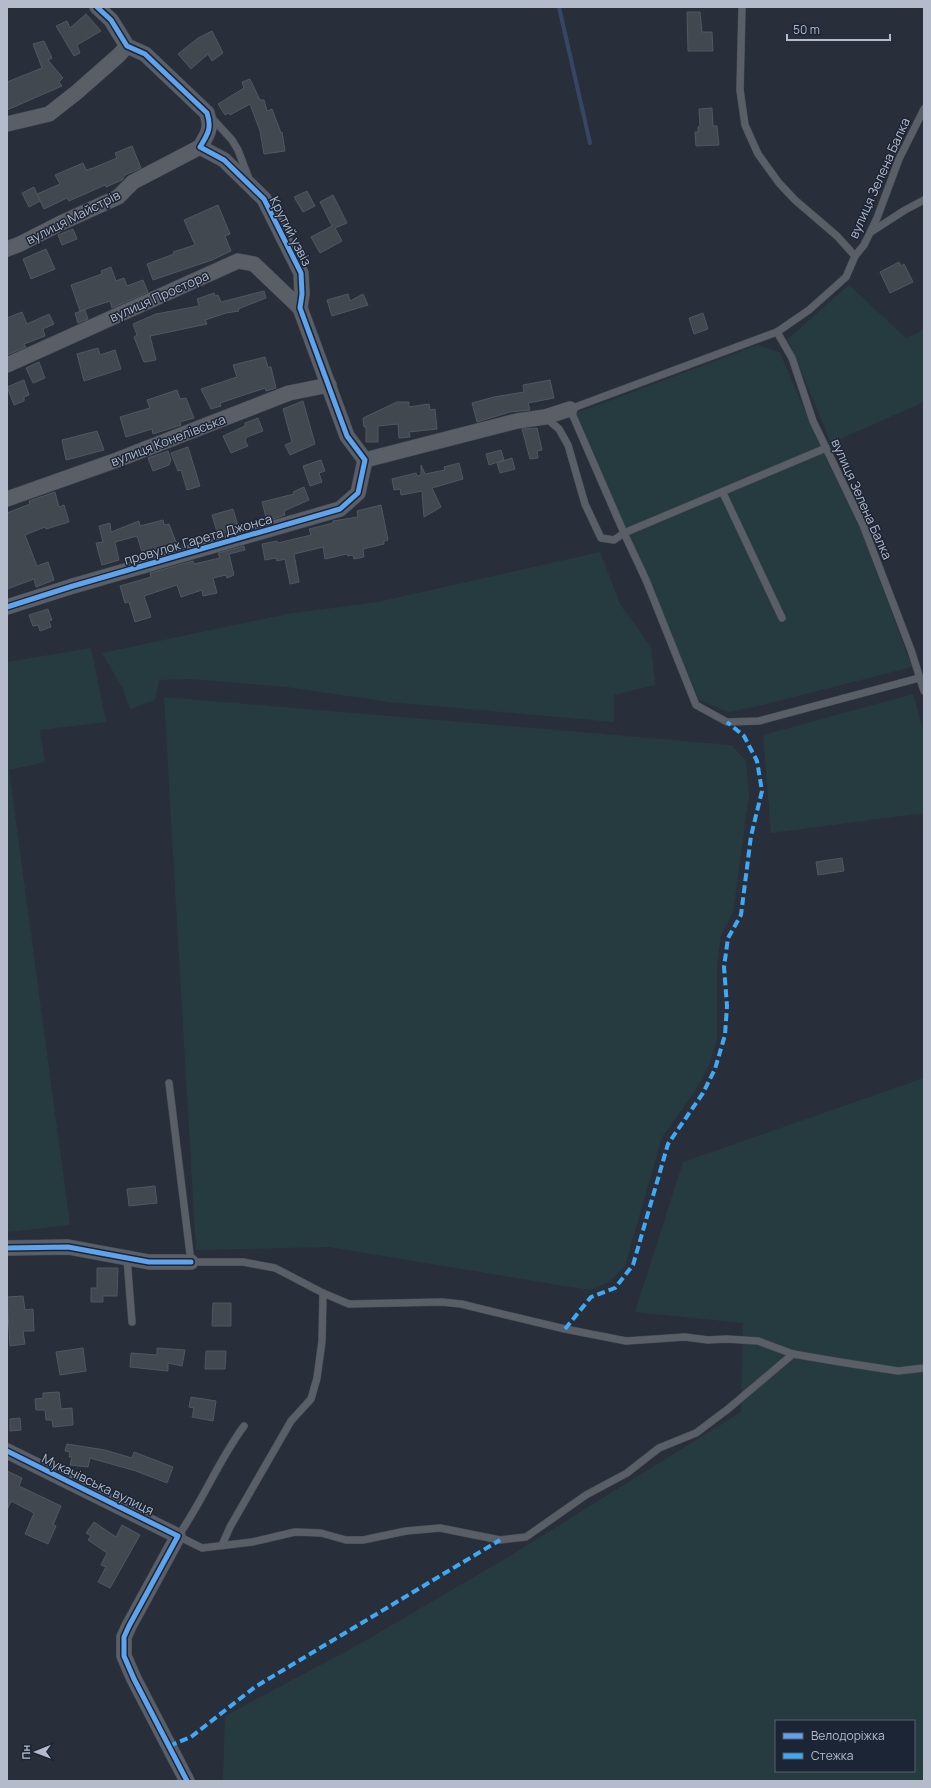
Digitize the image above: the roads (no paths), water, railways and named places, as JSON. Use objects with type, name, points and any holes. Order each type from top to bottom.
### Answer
[{"type":"street","points":[[97,7],[111,20],[128,46],[146,54],[207,113],[211,124],[207,137],[200,147]]},
{"type":"street","points":[[7,124],[49,114],[128,46]]},
{"type":"street","name":"Крутий узвіз","points":[[200,147],[224,160],[264,199],[300,273],[302,294],[300,308],[347,436],[365,460]]},
{"type":"street","name":"вулиця Майстрів","points":[[7,249],[118,197],[133,182],[200,147]]},
{"type":"street","name":"вулиця Простора","points":[[7,365],[238,261],[254,264],[300,308]]},
{"type":"street","name":"вулиця Конелівська","points":[[7,499],[123,458],[289,393],[329,384]]},
{"type":"street","points":[[365,460],[517,421],[545,417],[570,409]]},
{"type":"street","name":"провулок Гарета Джонса","points":[[7,607],[73,586],[340,509],[358,493],[365,460]]},
{"type":"street","points":[[7,1248],[68,1247],[149,1262],[191,1262]]},
{"type":"street","name":"Мукачівська вулиця","points":[[7,1452],[178,1536]]},
{"type":"street","points":[[178,1536],[124,1637],[124,1656],[134,1679],[187,1781]]},
{"type":"lane","name":"вулиця Зелена Балка","points":[[742,7],[740,90],[745,125],[758,154],[779,183],[795,200],[837,236],[854,256]]},
{"type":"lane","name":"вулиця Зелена Балка","points":[[570,409],[777,332],[809,310],[846,277],[854,256],[864,245],[899,159],[924,109]]},
{"type":"lane","points":[[207,113],[232,140],[238,150],[252,187]]},
{"type":"lane","points":[[870,232],[924,200]]},
{"type":"lane","name":"вулиця Зелена Балка","points":[[777,332],[792,358],[813,421],[863,525],[911,650],[924,691]]},
{"type":"lane","points":[[570,409],[646,580],[696,704],[726,722],[759,721],[919,678]]},
{"type":"lane","points":[[545,417],[559,429],[568,444],[585,504],[601,538],[614,540],[624,533],[826,448]]},
{"type":"lane","points":[[722,492],[782,618]]},
{"type":"lane","points":[[169,1083],[191,1262],[243,1262],[275,1268],[323,1293],[349,1304],[442,1302],[461,1304],[565,1329],[626,1340],[685,1337],[708,1340],[726,1339],[758,1341],[793,1354],[898,1371],[924,1368]]},
{"type":"lane","points":[[127,1258],[132,1322]]},
{"type":"lane","points":[[222,1545],[230,1527],[291,1421],[312,1399],[317,1378],[322,1341],[323,1293]]},
{"type":"lane","points":[[244,1426],[231,1443],[193,1515],[178,1536],[202,1548],[252,1542],[295,1532],[321,1533],[346,1540],[363,1540],[406,1531],[440,1528],[500,1540],[526,1537],[586,1495],[627,1473],[659,1448],[696,1433],[728,1409],[793,1354]]},
{"type":"waterway","points":[[559,7],[590,143]]}]
